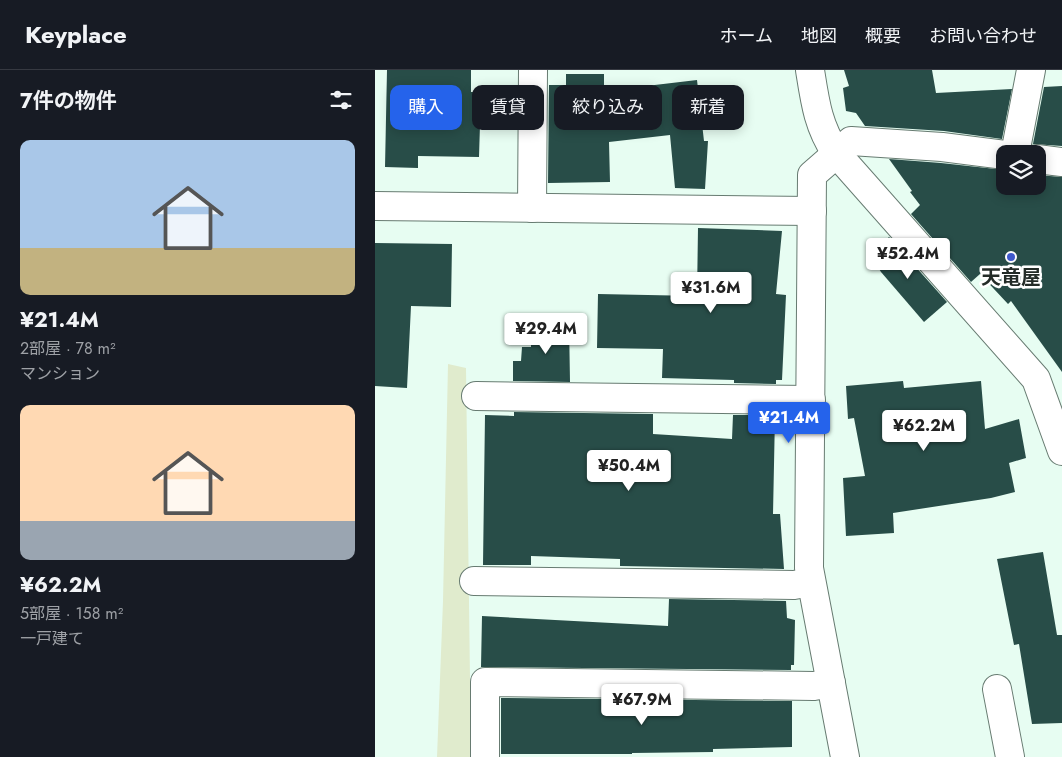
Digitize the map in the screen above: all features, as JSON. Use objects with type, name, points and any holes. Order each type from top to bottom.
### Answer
[{"type":"street","points":[[532,208],[533,70]]},
{"type":"street","points":[[810,70],[820,123],[836,153],[1036,379],[1062,451]]},
{"type":"street","points":[[1017,145],[1031,70]]},
{"type":"street","points":[[845,757],[809,568],[812,174],[851,141],[996,154]]},
{"type":"street","points":[[1046,160],[1062,162]]},
{"type":"street","points":[[375,206],[812,211]]},
{"type":"street","points":[[476,396],[811,400]]},
{"type":"street","points":[[474,581],[794,585],[811,582]]},
{"type":"street","points":[[485,757],[485,682],[814,686],[831,683]]},
{"type":"street","points":[[997,689],[1010,757]]},
{"type":"green space","points":[[448,364],[466,368],[471,757],[437,757],[443,601]]},
{"type":"building","points":[[387,70],[471,70],[472,130],[480,130],[479,157],[418,156],[418,168],[385,167]]},
{"type":"building","points":[[844,70],[932,70],[936,93],[1012,89],[1002,139],[944,131],[865,126],[856,113],[846,111],[843,88],[849,86]]},
{"type":"building","points":[[566,74],[604,74],[604,85],[566,85]]},
{"type":"building","points":[[697,80],[698,85],[672,85],[672,130],[703,130],[704,141],[708,141],[705,189],[675,188],[670,135],[609,142],[610,182],[548,183],[549,85],[554,85],[554,130],[662,130],[662,85],[655,85]]},
{"type":"building","points":[[1062,86],[1062,146],[1033,144],[1044,87]]},
{"type":"building","points":[[889,159],[996,169],[996,195],[1046,195],[1046,176],[1062,177],[1062,372],[1011,301],[1008,304],[980,274],[971,282],[911,214],[920,205],[910,192],[912,191]]},
{"type":"building","points":[[698,228],[782,231],[776,294],[786,295],[782,380],[776,380],[776,384],[734,383],[734,380],[662,378],[663,349],[597,348],[598,294],[697,296]]},
{"type":"building","points":[[889,237],[947,302],[924,322],[881,272],[871,256]]},
{"type":"building","points":[[375,243],[452,244],[451,307],[411,306],[407,388],[375,386]]},
{"type":"building","points":[[537,321],[569,322],[570,382],[513,381],[513,361],[521,361],[522,347],[531,347],[531,338],[537,338]]},
{"type":"building","points":[[903,381],[904,388],[981,381],[985,429],[1019,419],[1026,458],[1009,463],[1015,492],[991,498],[893,513],[894,533],[846,536],[843,478],[865,476],[854,418],[848,419],[846,386]]},
{"type":"building","points":[[514,412],[653,414],[653,434],[732,439],[733,415],[775,415],[773,514],[780,514],[784,569],[620,566],[620,559],[531,556],[531,565],[483,565],[485,415],[514,416]]},
{"type":"building","points":[[1043,552],[1057,635],[1062,635],[1062,723],[1032,724],[1019,644],[1014,645],[997,559]]},
{"type":"building","points":[[669,599],[786,601],[787,618],[795,620],[794,665],[791,665],[791,670],[481,667],[482,616],[668,626]]},
{"type":"building","points":[[501,698],[792,701],[792,747],[713,749],[713,752],[632,754],[501,754]]},
{"type":"place","name":"天竜屋","points":[[1011,257]]}]
